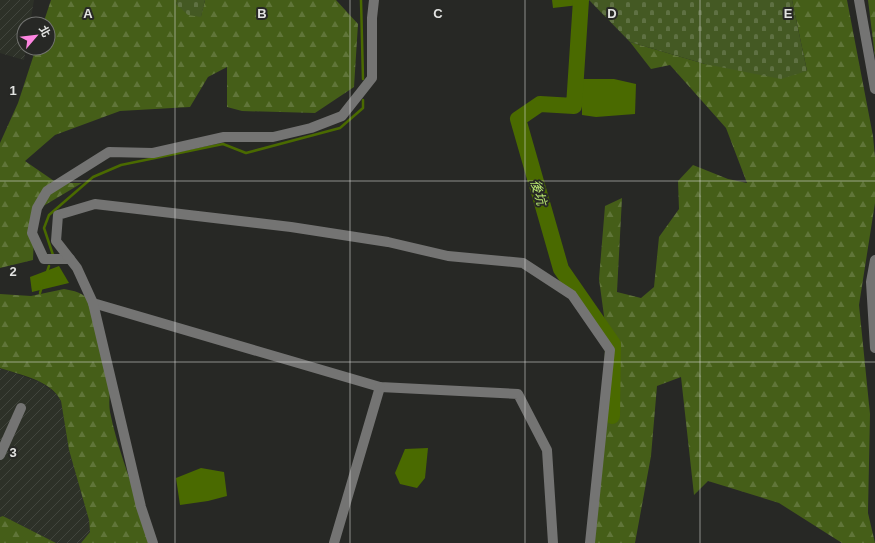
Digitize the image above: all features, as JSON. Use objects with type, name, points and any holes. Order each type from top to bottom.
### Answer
[{"type":"street","points":[[70,259],[44,259],[32,233],[37,208],[47,191],[109,152],[154,153],[224,137],[274,137],[311,128],[342,116],[372,78],[372,18],[374,0]]},
{"type":"street","points":[[859,0],[875,85]]},
{"type":"street","points":[[153,543],[141,507],[94,303],[77,268],[56,241],[58,215],[95,204],[291,227],[388,242],[448,256],[523,263],[572,295],[610,350],[590,543]]},
{"type":"street","points":[[875,260],[871,282],[875,348]]},
{"type":"street","points":[[94,303],[380,387],[518,394],[547,450],[552,543]]},
{"type":"street","points":[[334,543],[380,387]]},
{"type":"street","points":[[0,455],[21,408]]},
{"type":"shaded area","points":[[0,0],[34,0],[31,16],[16,16],[16,56],[25,56],[24,60],[0,53]]},
{"type":"shaded area","points":[[552,0],[579,0],[579,5],[553,8]]},
{"type":"shaded area","points":[[582,79],[614,79],[636,84],[635,114],[596,117],[582,115]]},
{"type":"shaded area","points":[[59,266],[69,283],[32,292],[30,277]]},
{"type":"shaded area","points":[[0,368],[40,382],[58,395],[61,401],[69,450],[89,520],[90,532],[81,543],[56,543],[3,516],[0,517]]},
{"type":"shaded area","points":[[428,448],[425,478],[417,488],[400,484],[395,473],[405,449]]},
{"type":"shaded area","points":[[201,468],[224,472],[227,496],[208,501],[180,505],[176,478]]},
{"type":"green space","points":[[51,0],[178,0],[176,4],[201,16],[205,0],[336,0],[358,24],[354,87],[315,113],[242,111],[227,107],[227,67],[208,77],[190,107],[120,111],[55,135],[25,161],[57,183],[82,183],[35,211],[33,260],[0,268],[0,143],[18,103],[33,56],[56,56],[56,16],[46,16]]},
{"type":"green space","points":[[178,0],[205,0],[201,17],[188,15],[176,4]]},
{"type":"green space","points":[[589,0],[792,0],[807,71],[781,79],[705,64],[630,42]]},
{"type":"green space","points":[[792,0],[847,0],[873,136],[875,157],[875,203],[859,305],[870,414],[868,513],[875,543],[842,543],[779,503],[708,481],[694,495],[681,377],[657,386],[651,456],[635,543],[589,543],[612,375],[599,279],[605,206],[622,198],[617,292],[641,298],[654,287],[659,237],[679,209],[678,181],[693,165],[728,179],[747,183],[726,128],[670,65],[651,69],[630,42],[705,64],[807,71]]},
{"type":"green space","points":[[868,0],[875,0],[875,57]]},
{"type":"green space","points":[[64,289],[81,294],[90,302],[92,306],[111,375],[109,407],[114,429],[149,543],[81,543],[90,532],[89,520],[69,450],[61,401],[50,388],[43,383],[0,368],[0,294],[31,296]]},
{"type":"green space","points":[[3,516],[56,543],[0,543],[0,517]]},
{"type":"waterway","points":[[361,0],[363,79]]},
{"type":"waterway","name":"後坑","points":[[581,0],[574,106],[540,104],[518,119],[561,269],[613,344],[612,416]]},
{"type":"waterway","points":[[53,255],[44,228],[49,215],[93,177],[121,165],[223,144],[246,153],[340,128],[363,108],[363,100]]},
{"type":"waterway","points":[[47,272],[49,266]]},
{"type":"waterway","points":[[40,293],[42,286]]}]
